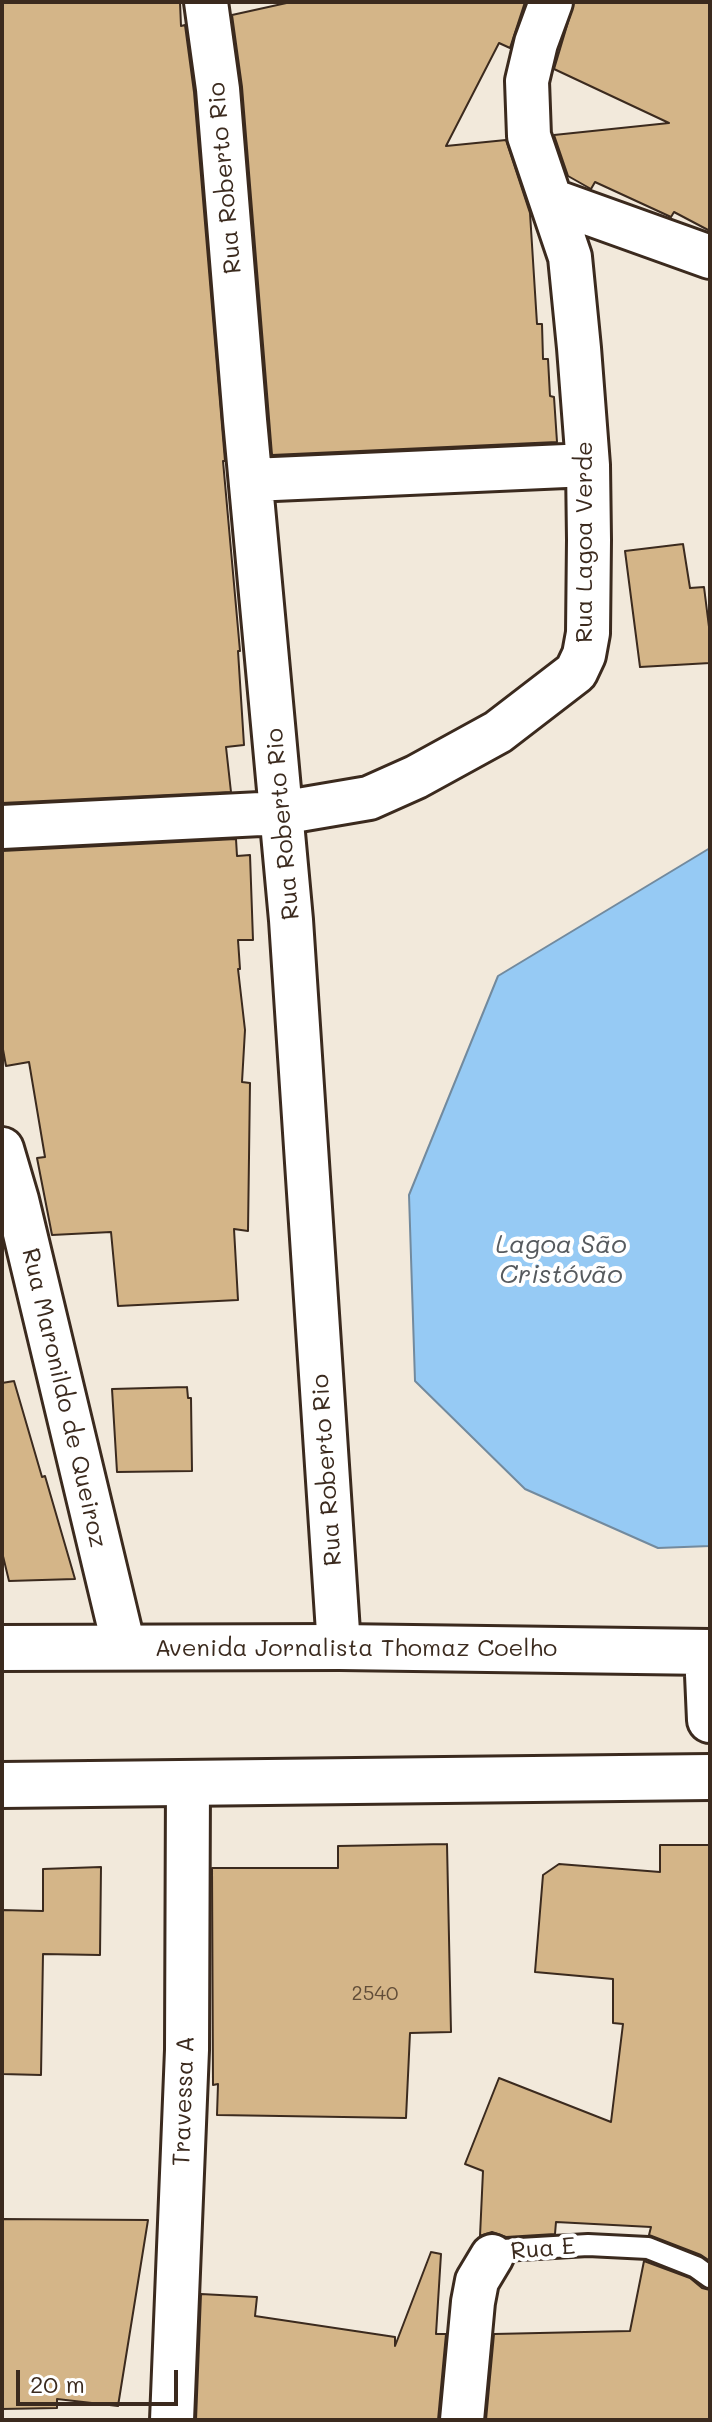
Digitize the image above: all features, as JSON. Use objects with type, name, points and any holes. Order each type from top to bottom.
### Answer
[{"type":"main road","name":"Avenida Jornalista Thomaz Coelho","points":[[2,1648],[339,1647],[708,1652]]},
{"type":"main road","points":[[708,1652],[710,1720]]},
{"type":"main road","points":[[2,1785],[710,1777]]},
{"type":"street","name":"Rua Roberto Rio","points":[[206,2],[218,89],[291,920],[339,1647]]},
{"type":"street","name":"Rua Lagoa Verde","points":[[2,827],[281,813],[369,798],[416,777],[498,732],[576,672],[584,655],[588,633],[588,465],[570,257],[529,136],[527,81],[536,43],[551,2]]},
{"type":"street","points":[[551,200],[710,257]]},
{"type":"street","points":[[252,480],[588,465]]},
{"type":"street","name":"Rua Maronildo de Queiroz","points":[[2,1149],[21,1216],[124,1647]]},
{"type":"street","name":"Travessa A","points":[[172,2420],[187,2050],[188,1782]]},
{"type":"street","name":"Rua E","points":[[462,2420],[473,2302],[477,2281],[492,2256]]},
{"type":"lane","name":"Rua E","points":[[492,2256],[503,2250],[588,2245],[648,2248],[696,2267],[710,2277]]},
{"type":"water","name":"Lagoa São Cristóvão","points":[[710,848],[710,1546],[658,1548],[525,1489],[415,1381],[409,1195],[498,976]]},
{"type":"building","points":[[2,2],[180,2],[181,26],[185,25],[194,92],[240,651],[244,745],[226,747],[231,792],[2,803]]},
{"type":"building","points":[[291,2],[525,2],[510,48],[499,43],[446,146],[506,140],[530,213],[537,324],[542,324],[543,359],[548,359],[557,442],[272,455],[242,87],[232,15]]},
{"type":"building","points":[[574,2],[710,2],[710,231],[674,212],[671,217],[595,182],[591,189],[568,176],[554,135],[669,123],[554,69]]},
{"type":"building","points":[[683,544],[690,588],[704,587],[710,663],[640,667],[625,551]]},
{"type":"building","points":[[236,839],[237,856],[250,855],[253,940],[238,940],[245,1030],[242,1082],[250,1083],[248,1231],[234,1229],[238,1300],[118,1306],[111,1232],[52,1235],[37,1158],[45,1157],[29,1062],[6,1066],[2,1044],[2,851]]},
{"type":"building","points":[[14,1381],[75,1579],[9,1581],[2,1552],[2,1383]]},
{"type":"building","points":[[187,1387],[188,1398],[191,1398],[192,1471],[117,1472],[112,1389]]},
{"type":"building","points":[[447,1844],[451,2032],[410,2033],[406,2118],[217,2115],[218,2084],[213,2085],[212,1868],[338,1868],[338,1846]]},
{"type":"building","points":[[660,1845],[710,1845],[710,2261],[649,2235],[651,2227],[556,2222],[555,2234],[506,2237],[492,2232],[480,2236],[483,2171],[465,2164],[499,2078],[611,2122],[623,2024],[613,2023],[613,1979],[535,1972],[543,1875],[559,1864],[660,1872]]},
{"type":"building","points":[[101,1867],[100,1955],[43,1954],[41,2075],[2,2074],[2,1910],[43,1911],[43,1869]]},
{"type":"building","points":[[2,2219],[148,2220],[118,2406],[57,2399],[57,2408],[2,2409]]},
{"type":"building","points":[[431,2252],[441,2254],[436,2334],[446,2334],[438,2420],[196,2420],[201,2294],[257,2297],[255,2316],[395,2337],[395,2346]]},
{"type":"building","points":[[644,2261],[690,2278],[702,2288],[710,2290],[710,2420],[486,2420],[494,2334],[630,2331]]}]
